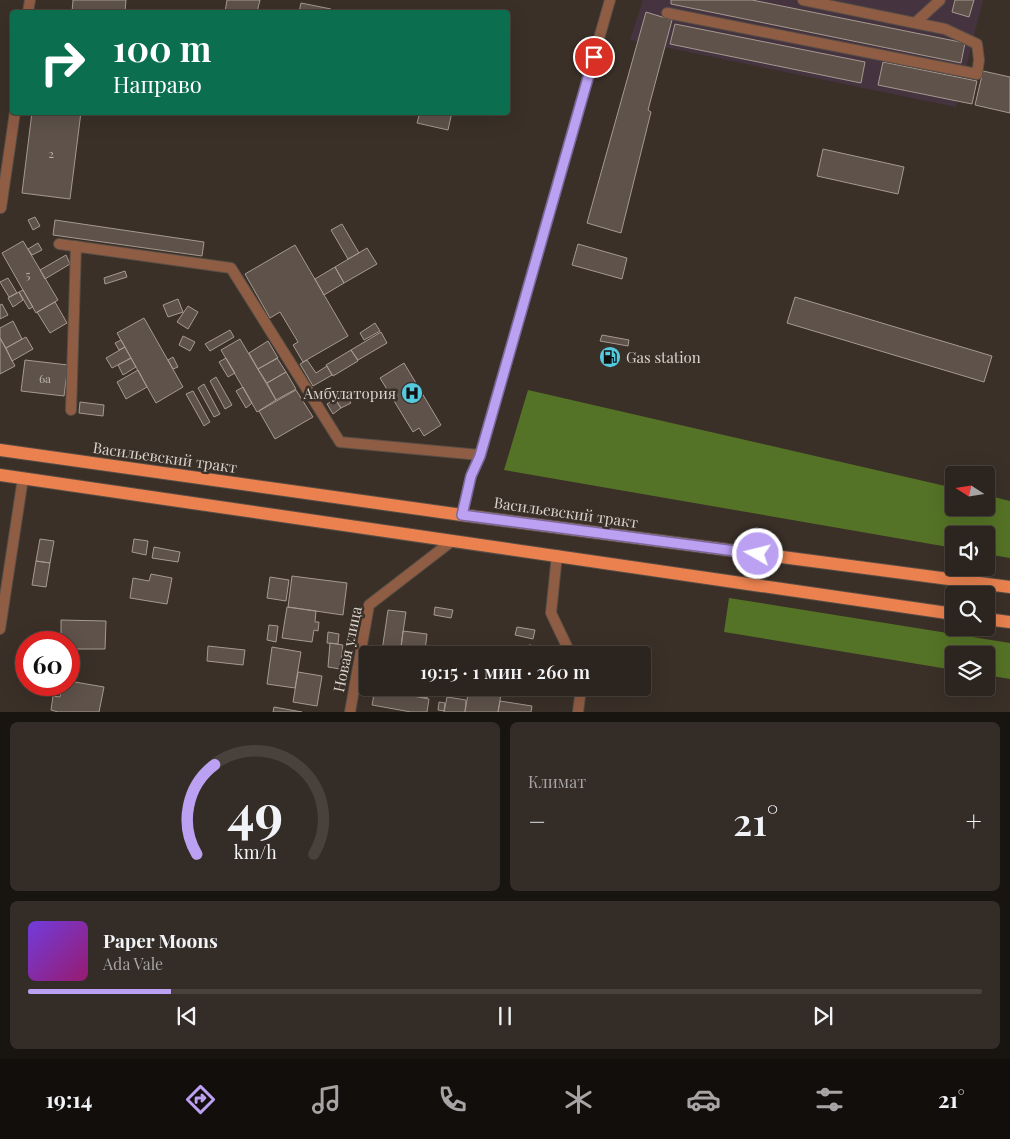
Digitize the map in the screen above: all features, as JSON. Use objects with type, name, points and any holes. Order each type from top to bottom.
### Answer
[{"type":"main road","name":"Васильевский тракт","points":[[0,450],[462,515],[1010,588]]},
{"type":"main road","points":[[0,475],[945,613]]},
{"type":"main road","points":[[995,620],[1010,622]]},
{"type":"street","points":[[462,515],[471,476],[480,456],[610,0]]},
{"type":"street","points":[[667,13],[977,74],[979,60],[978,44],[945,29],[803,0]]},
{"type":"street","points":[[915,23],[940,0]]},
{"type":"street","points":[[2,208],[14,115]]},
{"type":"street","points":[[59,244],[231,268],[340,442],[480,456]]},
{"type":"street","points":[[71,410],[76,246]]},
{"type":"street","points":[[0,629],[23,478]]},
{"type":"street","name":"Новая улица","points":[[350,712],[368,605],[452,541]]},
{"type":"street","points":[[557,555],[551,613],[566,646]]},
{"type":"street","points":[[578,712],[580,696]]},
{"type":"shaded area","points":[[643,0],[983,0],[956,107],[630,40]]},
{"type":"green space","points":[[528,390],[945,486],[945,516],[995,516],[995,497],[1010,501],[1010,558],[995,556],[995,526],[945,526],[945,546],[504,470]]},
{"type":"green space","points":[[729,598],[945,633],[945,636],[966,636],[1010,643],[1010,679],[995,676],[995,646],[945,646],[945,669],[724,632]]},
{"type":"building","points":[[73,0],[126,0],[125,10],[72,10]]},
{"type":"building","points":[[227,0],[260,0],[258,10],[225,10]]},
{"type":"building","points":[[671,0],[752,0],[965,43],[961,63],[671,4]]},
{"type":"building","points":[[955,0],[974,0],[969,17],[952,12]]},
{"type":"building","points":[[301,3],[331,9],[331,10],[299,10]]},
{"type":"building","points":[[646,12],[672,20],[648,110],[651,112],[621,233],[587,223]]},
{"type":"building","points":[[675,24],[865,62],[861,83],[670,44]]},
{"type":"building","points":[[883,62],[977,81],[972,104],[878,85]]},
{"type":"building","points":[[983,71],[1010,77],[1010,113],[975,105]]},
{"type":"building","points":[[32,115],[81,115],[70,199],[22,193]]},
{"type":"building","points":[[419,115],[451,115],[448,130],[417,123]]},
{"type":"building","points":[[823,149],[904,167],[898,194],[817,176]]},
{"type":"building","points":[[35,217],[40,226],[33,230],[28,220]]},
{"type":"building","points":[[55,220],[204,242],[202,256],[53,235]]},
{"type":"building","points":[[342,224],[359,253],[348,259],[331,230]]},
{"type":"building","points":[[23,241],[58,300],[36,313],[2,253]]},
{"type":"building","points":[[38,243],[42,250],[32,255],[28,249]]},
{"type":"building","points":[[578,244],[627,258],[622,279],[572,265]]},
{"type":"building","points":[[295,245],[348,336],[303,362],[293,345],[298,342],[280,312],[270,318],[245,274]]},
{"type":"building","points":[[367,248],[377,264],[344,283],[335,267]]},
{"type":"building","points":[[66,255],[70,264],[45,279],[40,270]]},
{"type":"building","points":[[335,267],[344,283],[324,295],[315,279]]},
{"type":"building","points":[[125,271],[127,277],[105,284],[104,278]]},
{"type":"building","points":[[8,278],[17,293],[9,297],[0,282]]},
{"type":"building","points":[[23,290],[33,307],[29,309],[19,292]]},
{"type":"building","points":[[19,292],[23,300],[13,307],[8,298]]},
{"type":"building","points":[[795,297],[992,356],[984,382],[787,323]]},
{"type":"building","points":[[178,299],[183,312],[168,317],[163,305]]},
{"type":"building","points":[[55,302],[67,323],[50,333],[37,312]]},
{"type":"building","points":[[2,304],[8,315],[0,319],[0,305]]},
{"type":"building","points":[[188,306],[198,312],[188,329],[177,322]]},
{"type":"building","points":[[144,318],[183,387],[156,403],[117,333]]},
{"type":"building","points":[[13,321],[22,339],[6,348],[0,338],[0,328]]},
{"type":"building","points":[[375,323],[380,331],[364,340],[360,333]]},
{"type":"building","points":[[230,330],[234,337],[210,351],[205,344]]},
{"type":"building","points":[[381,332],[387,343],[358,360],[351,350]]},
{"type":"building","points":[[602,335],[629,340],[628,346],[600,341]]},
{"type":"building","points":[[183,336],[195,342],[190,351],[179,345]]},
{"type":"building","points":[[26,337],[33,349],[12,361],[6,348]]},
{"type":"building","points":[[0,338],[15,366],[0,374]]},
{"type":"building","points":[[240,339],[276,400],[257,412],[221,350]]},
{"type":"building","points":[[121,340],[125,347],[119,350],[115,343]]},
{"type":"building","points":[[268,341],[278,358],[258,369],[249,353]]},
{"type":"building","points":[[125,347],[131,358],[112,368],[106,358]]},
{"type":"building","points":[[351,350],[358,361],[333,376],[326,365]]},
{"type":"building","points":[[173,357],[178,367],[173,369],[168,360]]},
{"type":"building","points":[[131,358],[136,367],[123,375],[118,365]]},
{"type":"building","points":[[226,358],[235,373],[228,377],[219,362]]},
{"type":"building","points":[[277,358],[286,372],[267,383],[258,369]]},
{"type":"building","points":[[25,360],[68,365],[64,396],[21,391]]},
{"type":"building","points":[[307,360],[316,373],[327,366],[332,375],[313,386],[300,364]]},
{"type":"building","points":[[404,363],[441,425],[424,436],[419,428],[413,432],[380,378]]},
{"type":"building","points":[[138,370],[147,387],[126,399],[117,382]]},
{"type":"building","points":[[286,372],[296,389],[276,400],[267,383]]},
{"type":"building","points":[[216,377],[232,405],[225,409],[210,381]]},
{"type":"building","points":[[204,384],[220,414],[214,417],[198,388]]},
{"type":"building","points":[[243,387],[252,403],[246,408],[236,391]]},
{"type":"building","points":[[296,390],[313,417],[275,439],[259,411]]},
{"type":"building","points":[[193,391],[210,422],[204,426],[186,394]]},
{"type":"building","points":[[345,393],[351,403],[341,408],[335,399]]},
{"type":"building","points":[[335,399],[341,408],[333,414],[327,404]]},
{"type":"building","points":[[80,402],[104,405],[103,416],[79,413]]},
{"type":"building","points":[[40,539],[54,541],[50,563],[36,561]]},
{"type":"building","points":[[134,539],[148,541],[146,555],[132,552]]},
{"type":"building","points":[[154,547],[180,552],[178,562],[152,558]]},
{"type":"building","points":[[36,561],[50,563],[46,587],[32,585]]},
{"type":"building","points":[[151,574],[172,578],[167,604],[130,598],[133,578],[149,581]]},
{"type":"building","points":[[292,576],[347,583],[343,615],[288,607]]},
{"type":"building","points":[[270,577],[289,580],[286,601],[267,598]]},
{"type":"building","points":[[287,607],[316,611],[315,622],[319,622],[318,631],[314,630],[312,642],[282,638]]},
{"type":"building","points":[[435,607],[453,610],[451,618],[434,615]]},
{"type":"building","points":[[388,610],[406,612],[401,646],[383,646]]},
{"type":"building","points":[[61,620],[106,621],[105,649],[80,649],[80,631],[61,631]]},
{"type":"building","points":[[269,625],[278,626],[276,642],[267,640]]},
{"type":"building","points":[[517,627],[535,630],[533,639],[515,635]]},
{"type":"building","points":[[403,631],[427,634],[426,646],[401,646]]},
{"type":"building","points":[[328,632],[339,634],[338,644],[327,643]]},
{"type":"building","points":[[330,643],[343,645],[340,669],[328,667]]},
{"type":"building","points":[[208,646],[245,650],[243,665],[207,661]]},
{"type":"building","points":[[272,647],[301,652],[295,688],[267,684]]},
{"type":"building","points":[[298,672],[322,676],[317,706],[293,702]]},
{"type":"building","points":[[80,683],[104,687],[99,712],[58,712],[51,710],[53,696],[80,696]]},
{"type":"building","points":[[374,696],[413,696],[429,699],[427,712],[411,712],[372,705]]},
{"type":"building","points":[[468,696],[501,696],[498,712],[465,712]]},
{"type":"building","points":[[447,697],[466,700],[465,712],[444,712]]},
{"type":"building","points":[[500,701],[532,706],[531,712],[498,712]]},
{"type":"building","points":[[439,702],[445,703],[444,711],[438,710]]},
{"type":"building","points":[[274,707],[302,712],[273,712]]},
{"type":"place","name":"Gas station","points":[[610,357]]},
{"type":"place","name":"Амбулатория","points":[[412,393]]},
{"type":"route","points":[[594,57],[480,456],[471,476],[462,515],[758,554]]}]
